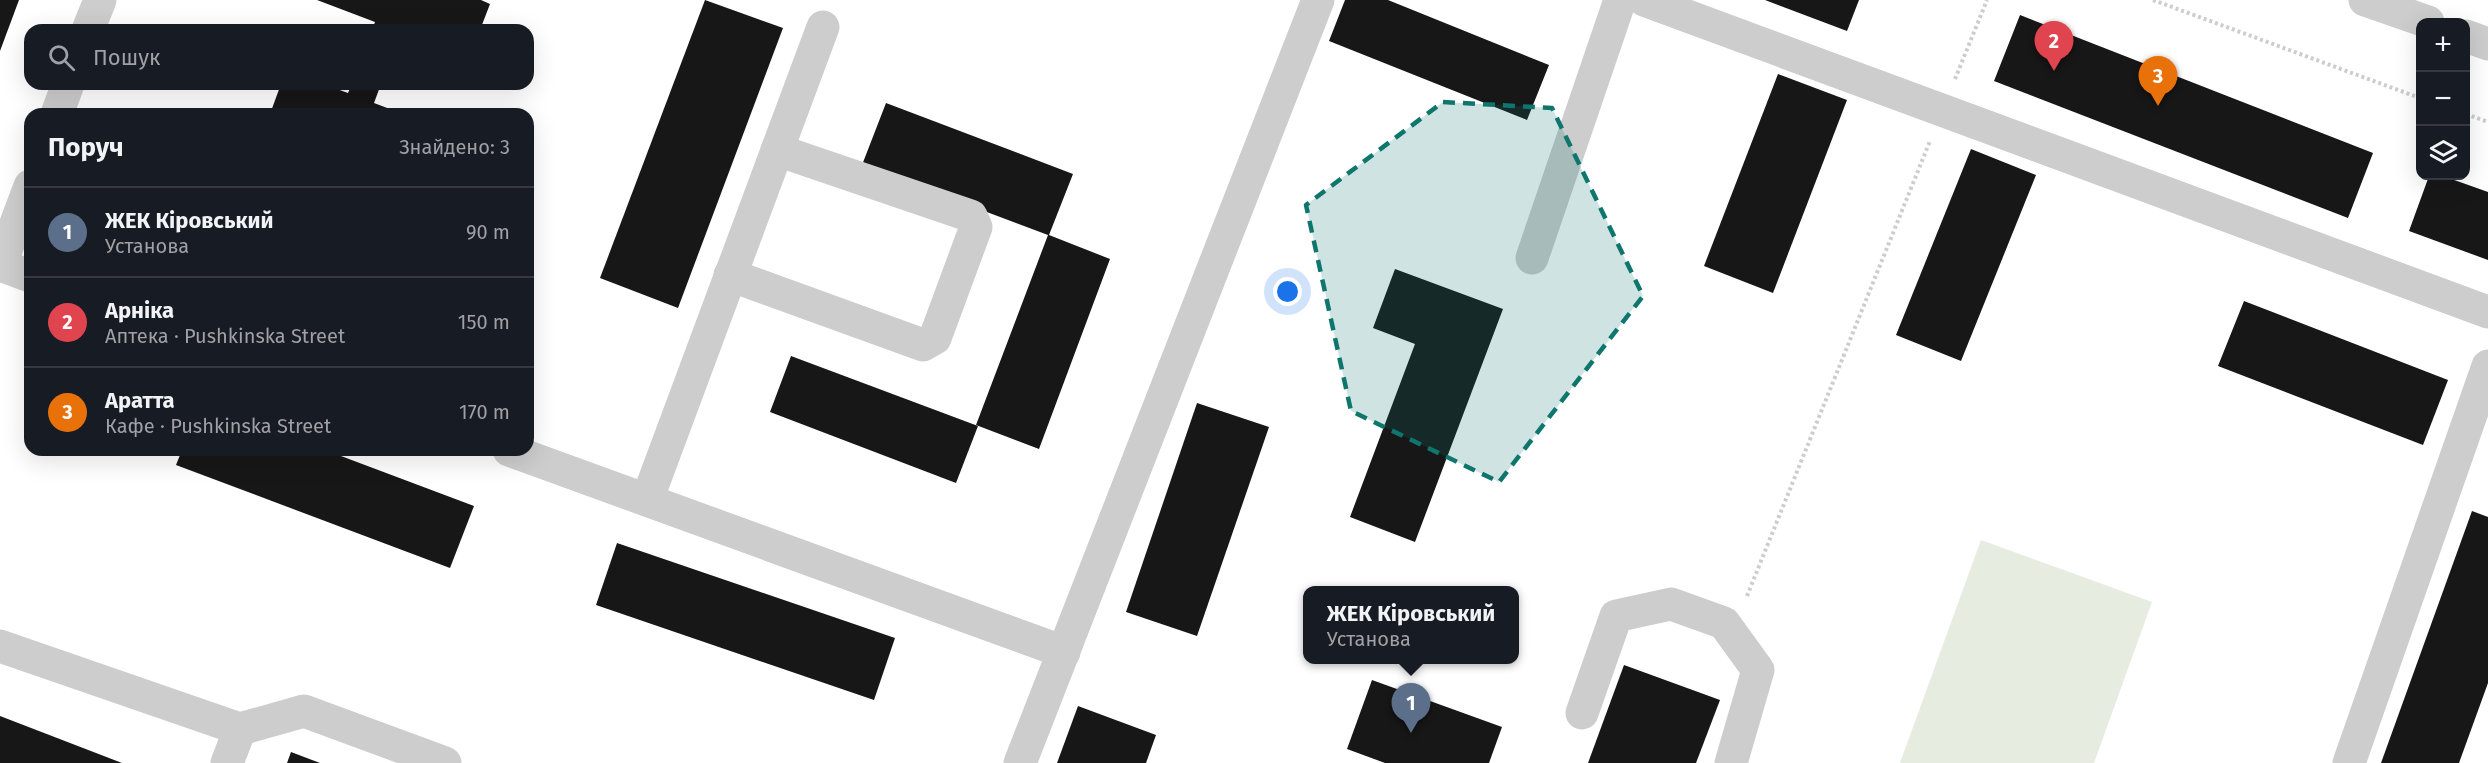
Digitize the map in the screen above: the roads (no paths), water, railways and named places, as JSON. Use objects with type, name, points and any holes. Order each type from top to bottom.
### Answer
[{"type":"street","points":[[90,24],[100,0]]},
{"type":"street","points":[[1020,763],[1318,0]]},
{"type":"street","points":[[1532,258],[1620,0]]},
{"type":"street","points":[[1644,0],[2488,312]]},
{"type":"street","points":[[2365,0],[2417,18]]},
{"type":"street","points":[[647,500],[823,27]]},
{"type":"street","points":[[2470,37],[2488,44]]},
{"type":"street","points":[[59,108],[66,90]]},
{"type":"street","points":[[730,275],[923,345],[935,338],[976,227],[971,216],[777,150]]},
{"type":"street","points":[[24,202],[0,265],[24,274]]},
{"type":"street","points":[[2349,763],[2488,366]]},
{"type":"street","points":[[526,456],[1064,652]]},
{"type":"street","points":[[1582,713],[1616,616],[1671,604],[1724,623],[1758,670],[1731,763]]},
{"type":"street","points":[[0,646],[240,729],[304,711],[445,763]]},
{"type":"street","points":[[227,763],[240,729]]},
{"type":"place","name":"Арніка","points":[[2054,71]]},
{"type":"place","name":"Аратта","points":[[2158,106]]},
{"type":"place","name":"ЖЕК Кіровський","points":[[1411,733]]}]
